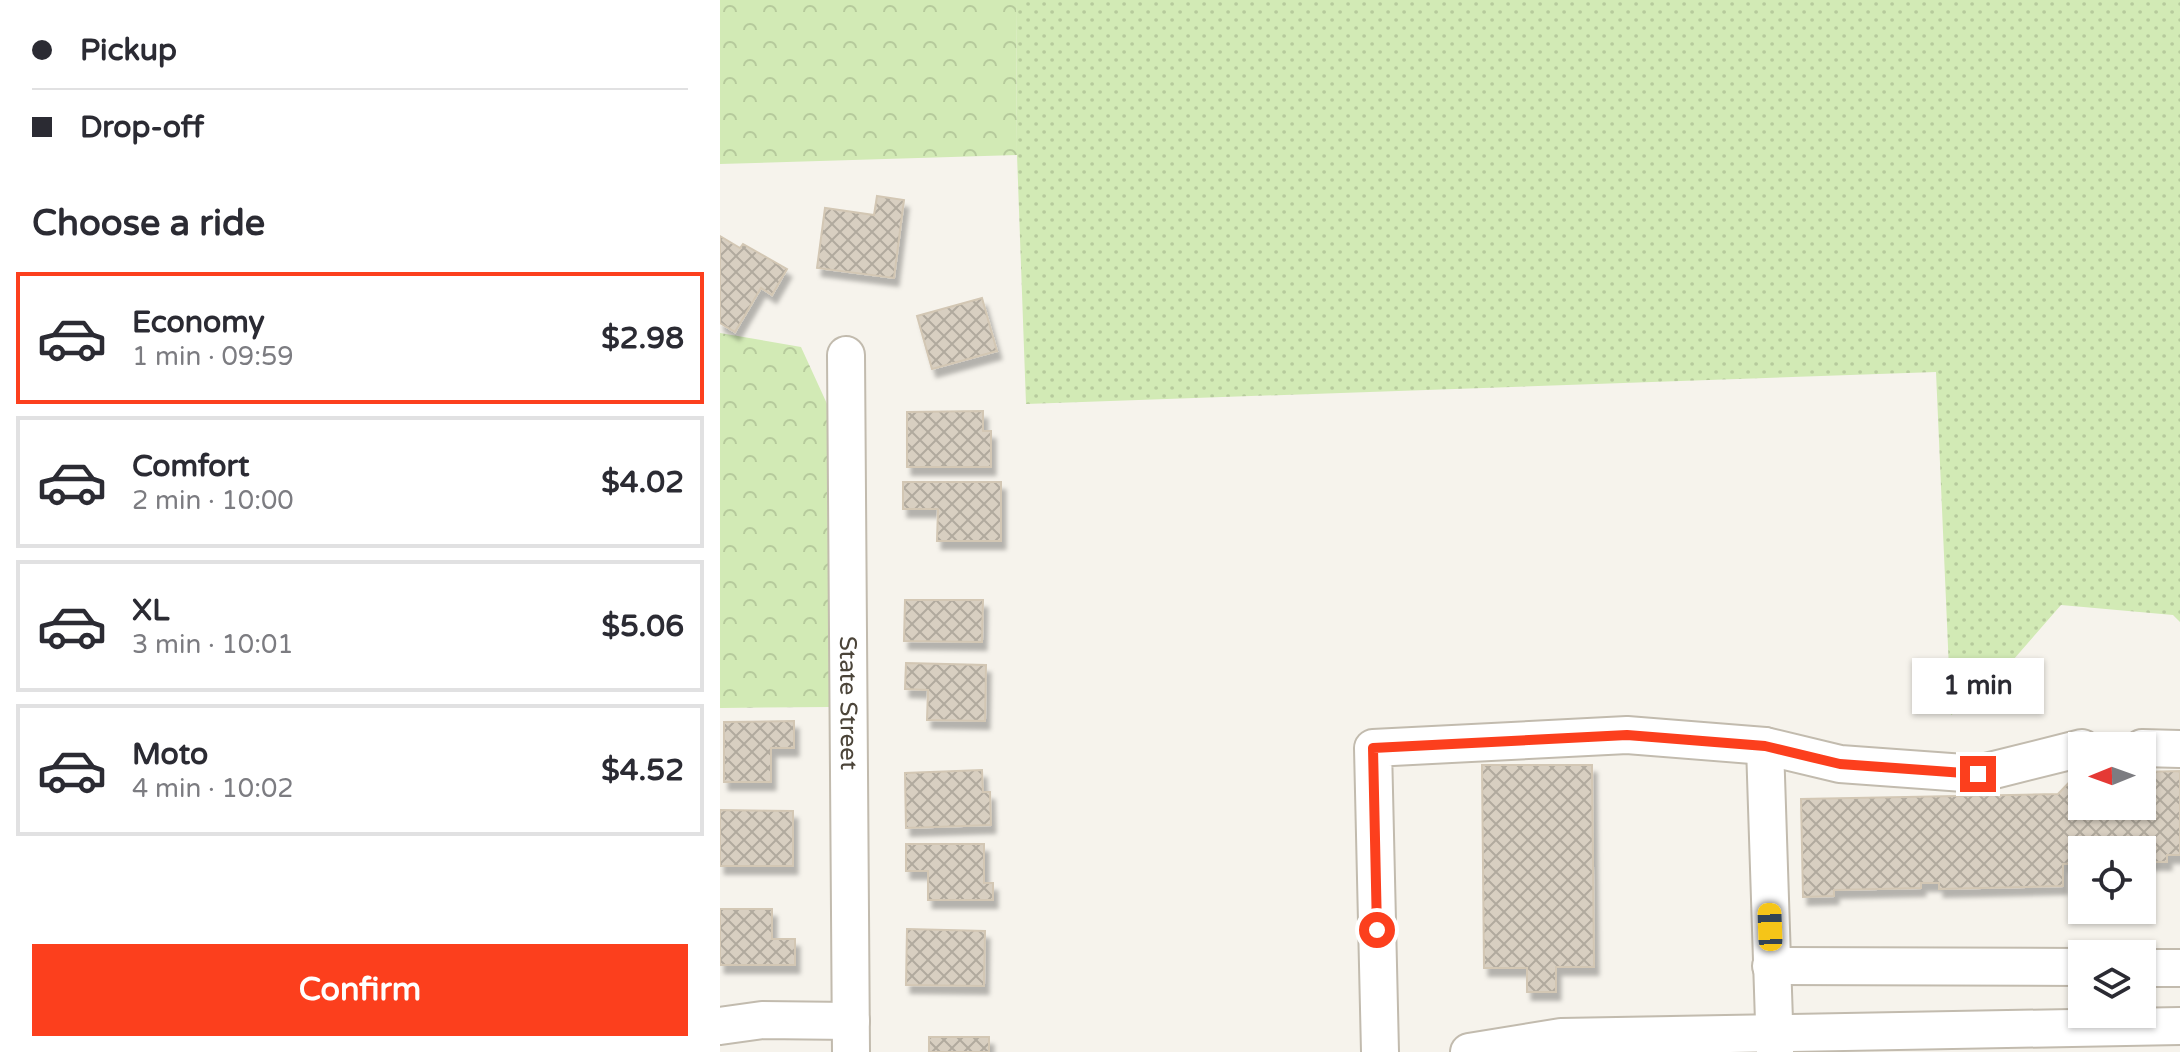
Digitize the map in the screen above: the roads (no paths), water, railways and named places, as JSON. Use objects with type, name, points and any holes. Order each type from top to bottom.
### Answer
[{"type":"street","name":"State Street","points":[[846,355],[851,1037]]},
{"type":"street","points":[[1380,1052],[1373,748],[1627,735],[1765,746],[1840,764],[1978,774],[2068,752]]},
{"type":"street","points":[[1765,746],[1775,1043]]},
{"type":"street","points":[[2156,748],[2180,749]]},
{"type":"street","points":[[1771,966],[2068,967]]},
{"type":"street","points":[[2156,968],[2180,968]]},
{"type":"street","points":[[720,1026],[762,1020],[851,1037]]},
{"type":"street","points":[[1469,1052],[1561,1037],[1775,1043],[2180,1026]]}]
